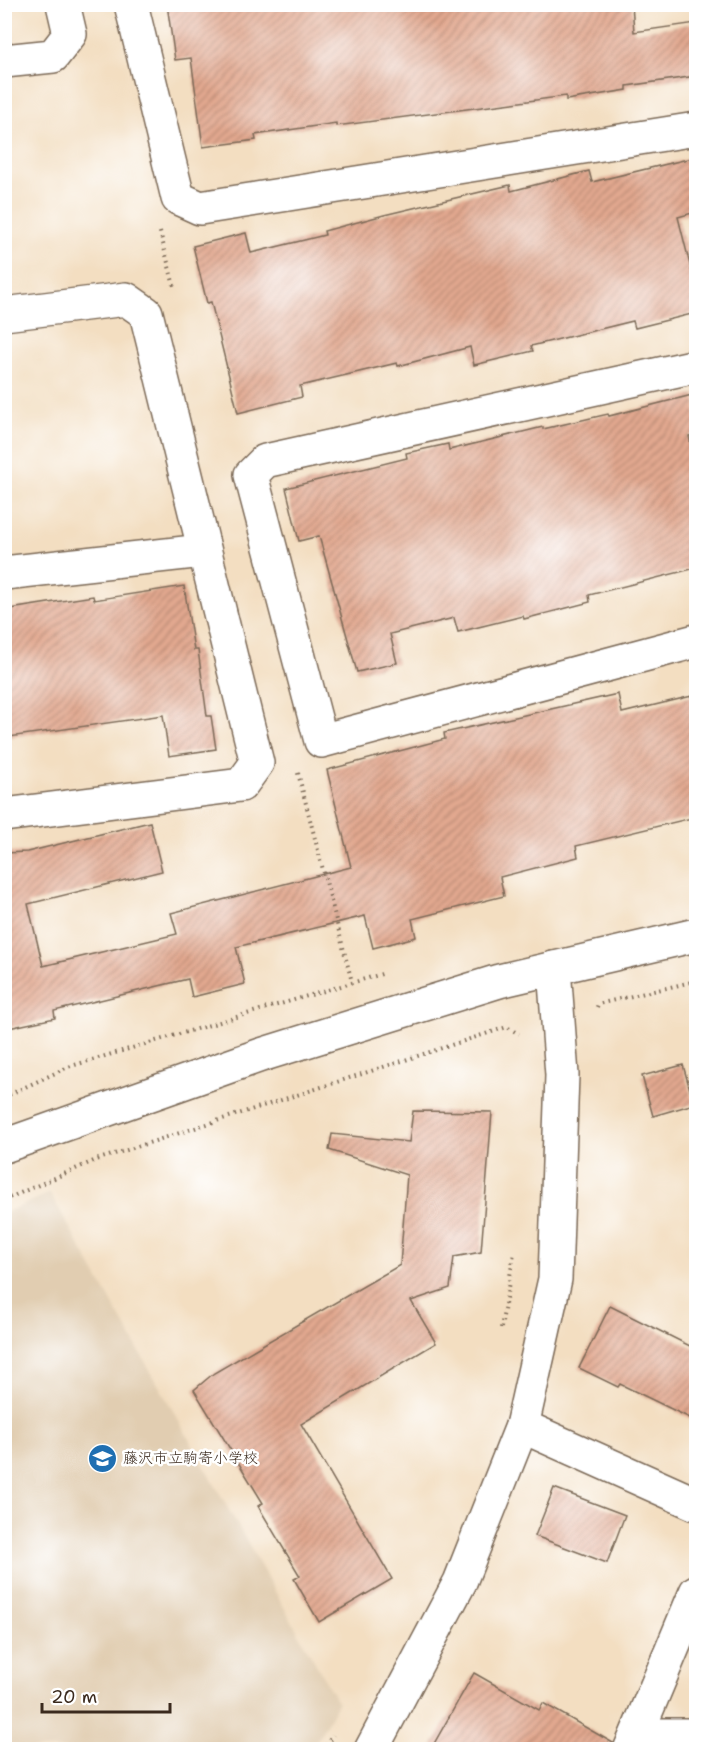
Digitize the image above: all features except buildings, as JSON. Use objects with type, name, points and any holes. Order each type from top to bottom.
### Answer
[{"type":"street","points":[[4,61],[53,56],[70,34],[63,4]]},
{"type":"street","points":[[131,4],[178,198],[200,208],[696,129]]},
{"type":"street","points":[[4,314],[126,299],[146,313],[257,763],[242,785],[4,815]]},
{"type":"street","points":[[696,366],[265,461],[251,475],[321,741],[696,641]]},
{"type":"street","points":[[4,573],[203,551]]},
{"type":"street","points":[[4,1146],[261,1054],[499,981],[696,935]]},
{"type":"street","points":[[371,1749],[460,1582],[522,1426],[555,1279],[562,1075],[554,968]]},
{"type":"street","points":[[522,1426],[696,1504]]},
{"type":"street","points":[[696,1592],[634,1742],[696,1735]]},
{"type":"path","points":[[4,1200],[96,1160],[507,1027],[521,1035],[524,1043]]},
{"type":"path","points":[[500,1336],[516,1245]]},
{"type":"path","points":[[323,1749],[336,1731]]},
{"type":"shaded area","name":"藤沢市立駒寄小学校","points":[[50,1193],[338,1703],[312,1749],[5,1749],[5,1213]]},
{"type":"place","name":"藤沢市立駒寄小学校","points":[[102,1458]]}]
